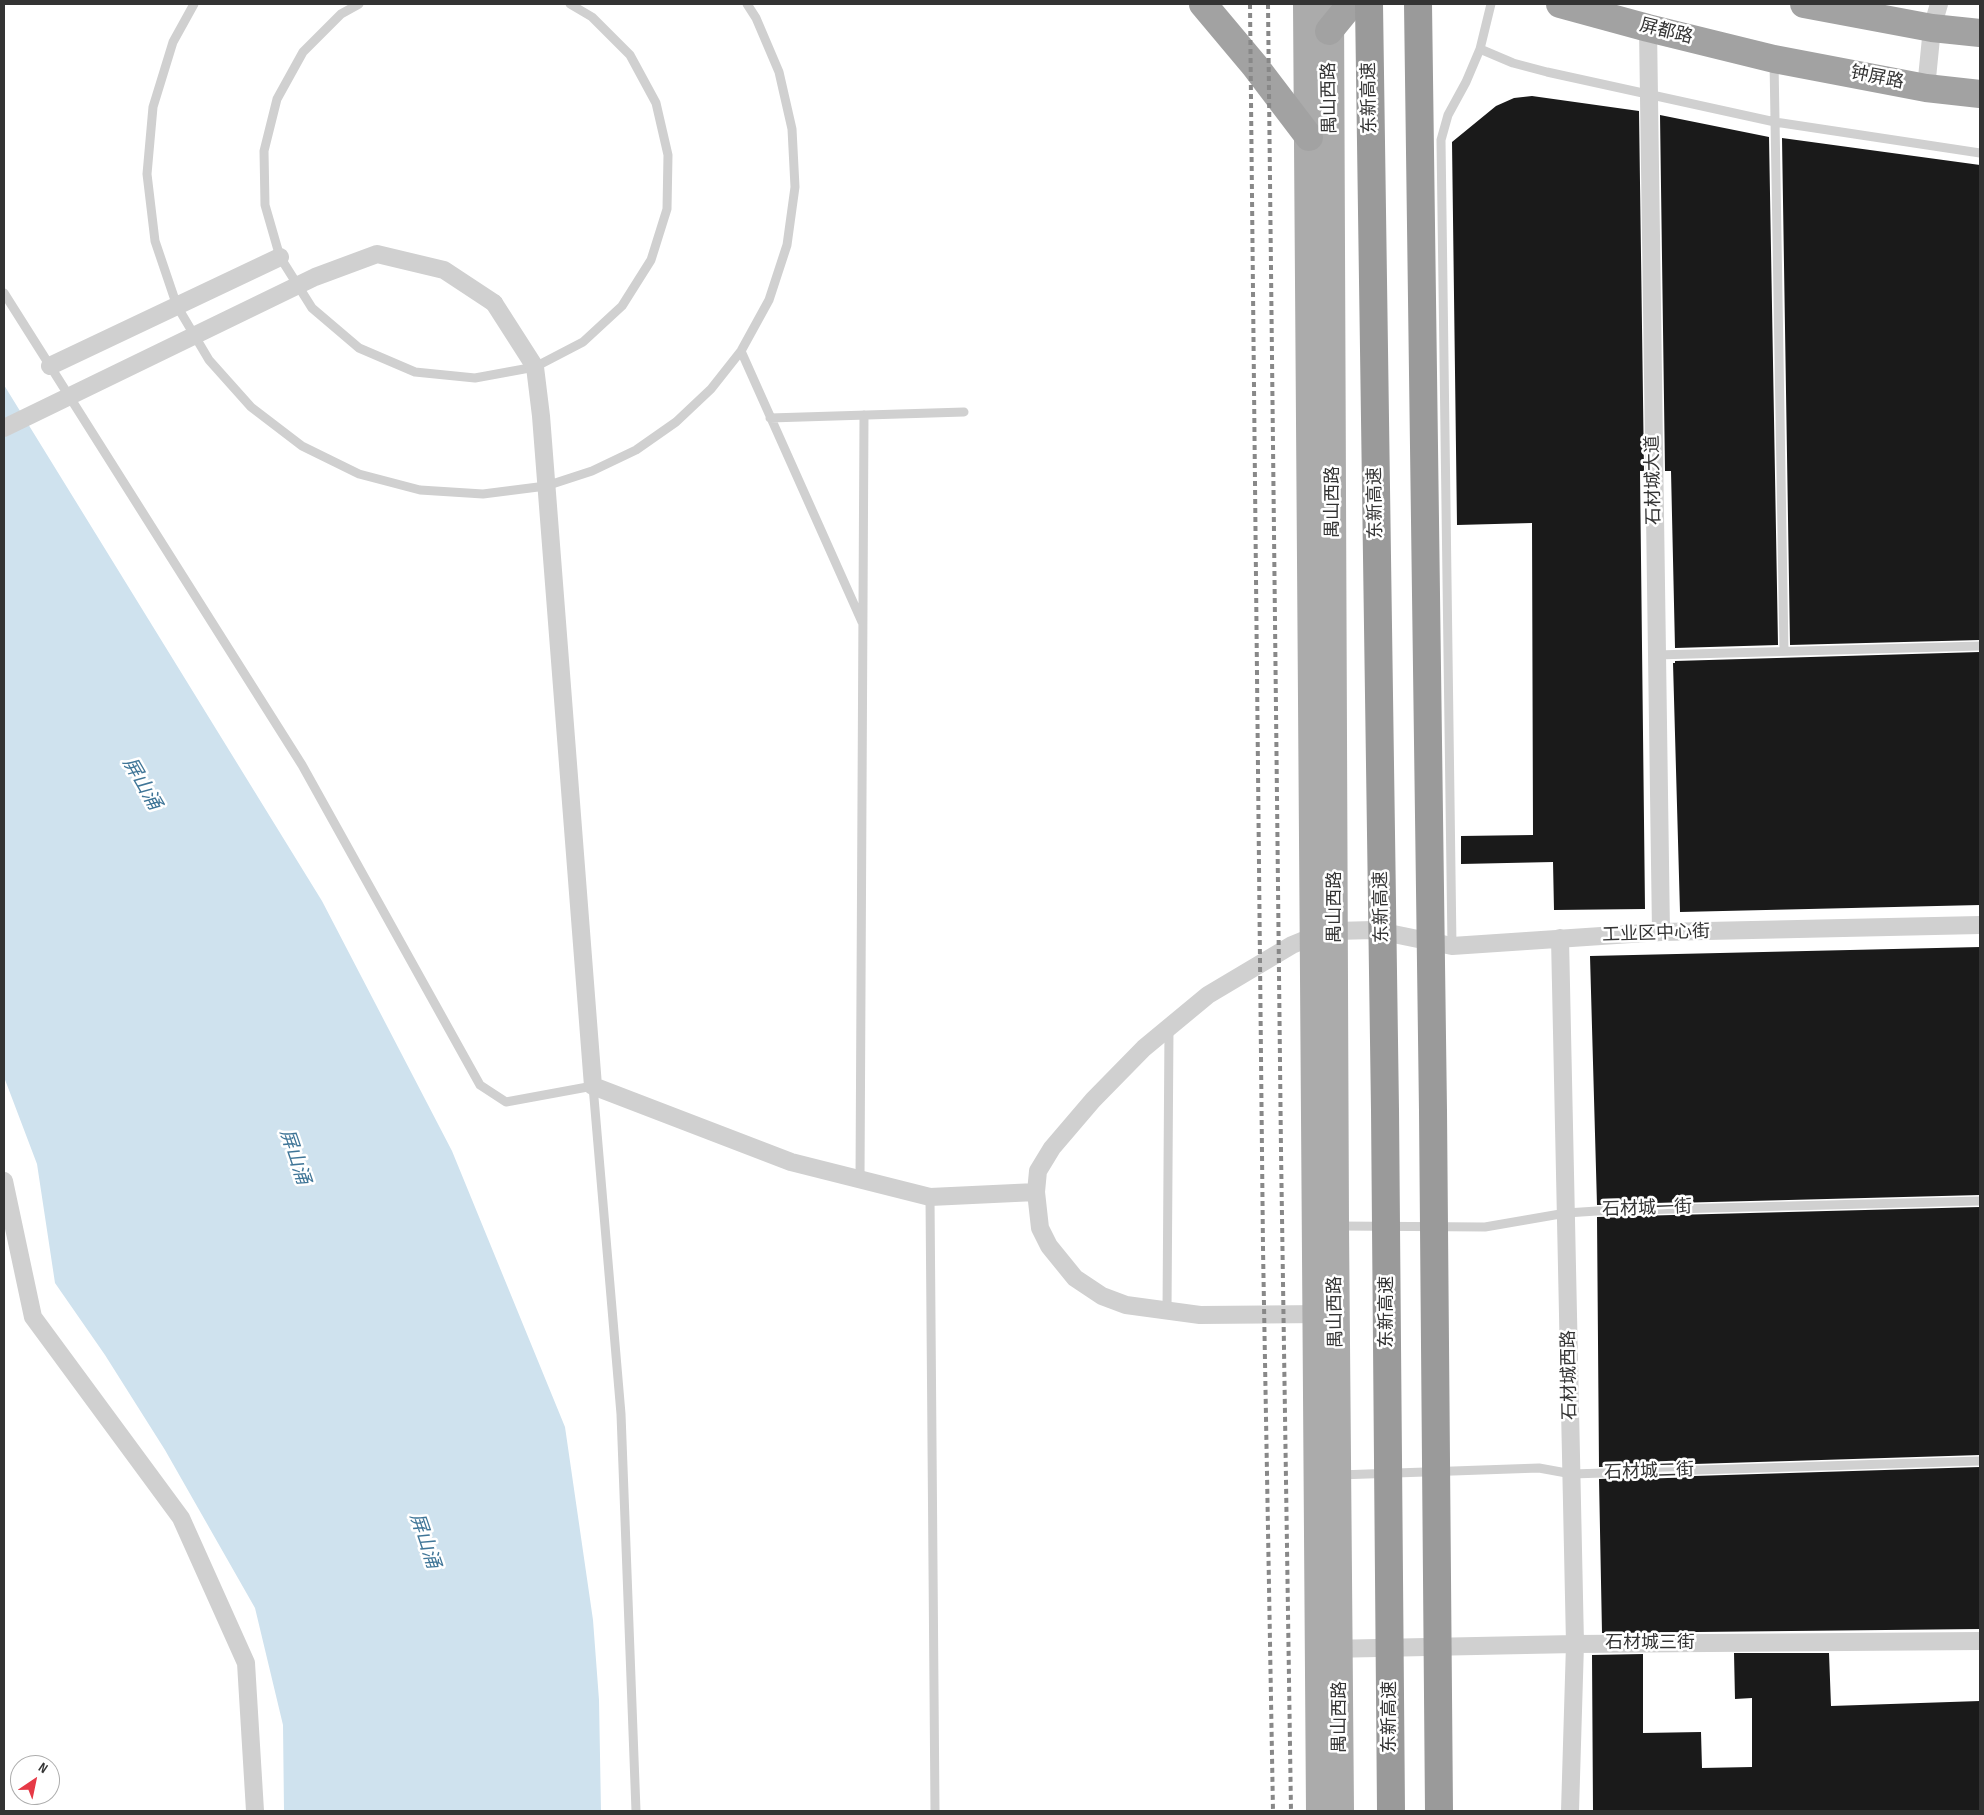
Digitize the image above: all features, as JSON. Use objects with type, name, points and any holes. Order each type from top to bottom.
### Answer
[{"type":"highway","points":[[1204,4],[1255,66],[1309,137]]},
{"type":"highway","points":[[1329,31],[1350,4]]},
{"type":"highway","name":"东新高速","points":[[1369,4],[1386,1130],[1391,1811]]},
{"type":"highway","points":[[1418,4],[1440,1811]]},
{"type":"highway","name":"屏都路","points":[[1560,4],[1648,28],[1774,58]]},
{"type":"highway","points":[[1807,4],[1935,16],[1980,33]]},
{"type":"highway","name":"钟屏路","points":[[1774,58],[1926,88],[1980,94]]},
{"type":"main road","name":"禺山西路","points":[[1307,4],[1324,933]]},
{"type":"main road","name":"禺山西路","points":[[1320,1811],[1329,1649],[1324,933],[1331,129],[1330,4]]},
{"type":"main road","name":"禺山西路","points":[[1329,1649],[1340,1811]]},
{"type":"street","points":[[1926,88],[1935,16]]},
{"type":"street","name":"石材城大道","points":[[1648,28],[1661,932]]},
{"type":"street","points":[[4,428],[315,277],[377,254],[444,270],[494,303],[535,366],[542,416],[593,1086],[791,1162],[930,1197],[1036,1192]]},
{"type":"street","points":[[50,366],[280,257]]},
{"type":"street","name":"工业区中心街","points":[[1324,933],[1374,930],[1452,946],[1661,932],[1980,926]]},
{"type":"street","points":[[1324,933],[1292,945],[1208,996],[1144,1048],[1093,1100],[1052,1148],[1038,1171],[1036,1192],[1040,1228],[1049,1246],[1075,1278],[1102,1296],[1126,1305],[1200,1315],[1326,1314]]},
{"type":"street","name":"石材城西路","points":[[1560,938],[1575,1644],[1570,1811]]},
{"type":"street","points":[[4,1181],[33,1317],[181,1518],[246,1663],[255,1811]]},
{"type":"street","name":"石材城三街","points":[[1329,1649],[1575,1644],[1980,1641]]},
{"type":"lane","points":[[194,4],[173,42],[153,107],[147,174],[155,241],[177,306],[209,360],[252,407],[302,446],[359,474],[420,490],[483,494],[546,486],[592,471],[644,444],[676,422],[711,389],[741,351],[769,300],[787,245],[795,187],[792,129],[779,72],[756,18],[747,4]]},
{"type":"lane","points":[[359,4],[341,14],[303,52],[277,99],[264,151],[264,160],[265,205],[280,257],[312,308],[359,348],[415,372],[475,378],[535,366],[583,342],[622,306],[651,260],[667,209],[668,155],[656,103],[630,55],[592,17],[570,4]]},
{"type":"lane","points":[[1452,946],[1441,140],[1448,115],[1466,82],[1480,49],[1491,4]]},
{"type":"lane","points":[[1480,49],[1513,63],[1775,122],[1980,154]]},
{"type":"lane","points":[[1774,58],[1784,651]]},
{"type":"lane","points":[[4,293],[302,765],[480,1085],[506,1102],[593,1086],[621,1414],[636,1811]]},
{"type":"lane","points":[[741,351],[863,624]]},
{"type":"lane","points":[[770,418],[964,412]]},
{"type":"lane","points":[[860,1179],[864,415]]},
{"type":"lane","points":[[1656,655],[1980,646]]},
{"type":"lane","points":[[1167,1310],[1169,1027]]},
{"type":"lane","points":[[930,1197],[935,1811]]},
{"type":"lane","name":"石材城一街","points":[[1325,1226],[1485,1227],[1566,1213],[1597,1210],[1980,1201]]},
{"type":"lane","name":"石材城二街","points":[[1328,1476],[1539,1468],[1572,1474],[1980,1461]]},
{"type":"water","name":"屏山涌","points":[[4,385],[322,901],[452,1151],[565,1427],[593,1620],[599,1700],[601,1811],[284,1811],[283,1725],[255,1608],[165,1450],[105,1355],[55,1283],[37,1164],[4,1077]]},
{"type":"building","points":[[1532,96],[1639,111],[1644,471],[1640,471],[1645,909],[1554,910],[1553,862],[1461,864],[1461,836],[1533,835],[1532,523],[1457,525],[1452,142],[1496,106],[1514,98]]},
{"type":"building","points":[[1660,115],[1769,137],[1778,645],[1675,648],[1671,471],[1665,471]]},
{"type":"building","points":[[1782,138],[1980,165],[1980,640],[1790,645]]},
{"type":"building","points":[[1980,652],[1980,905],[1680,912],[1673,663],[1675,661]]},
{"type":"building","points":[[1980,947],[1980,1195],[1597,1205],[1590,956]]},
{"type":"building","points":[[1980,1207],[1980,1455],[1599,1467],[1597,1217]]},
{"type":"building","points":[[1980,1467],[1980,1629],[1602,1633],[1599,1479]]},
{"type":"building","points":[[1734,1653],[1829,1653],[1831,1706],[1980,1701],[1980,1811],[1593,1811],[1592,1655],[1643,1654],[1643,1733],[1701,1732],[1702,1768],[1752,1767],[1752,1698],[1735,1699]]},
{"type":"railway","points":[[1250,4],[1263,1248],[1273,1811]]},
{"type":"railway","points":[[1268,4],[1281,1150],[1291,1811]]}]
